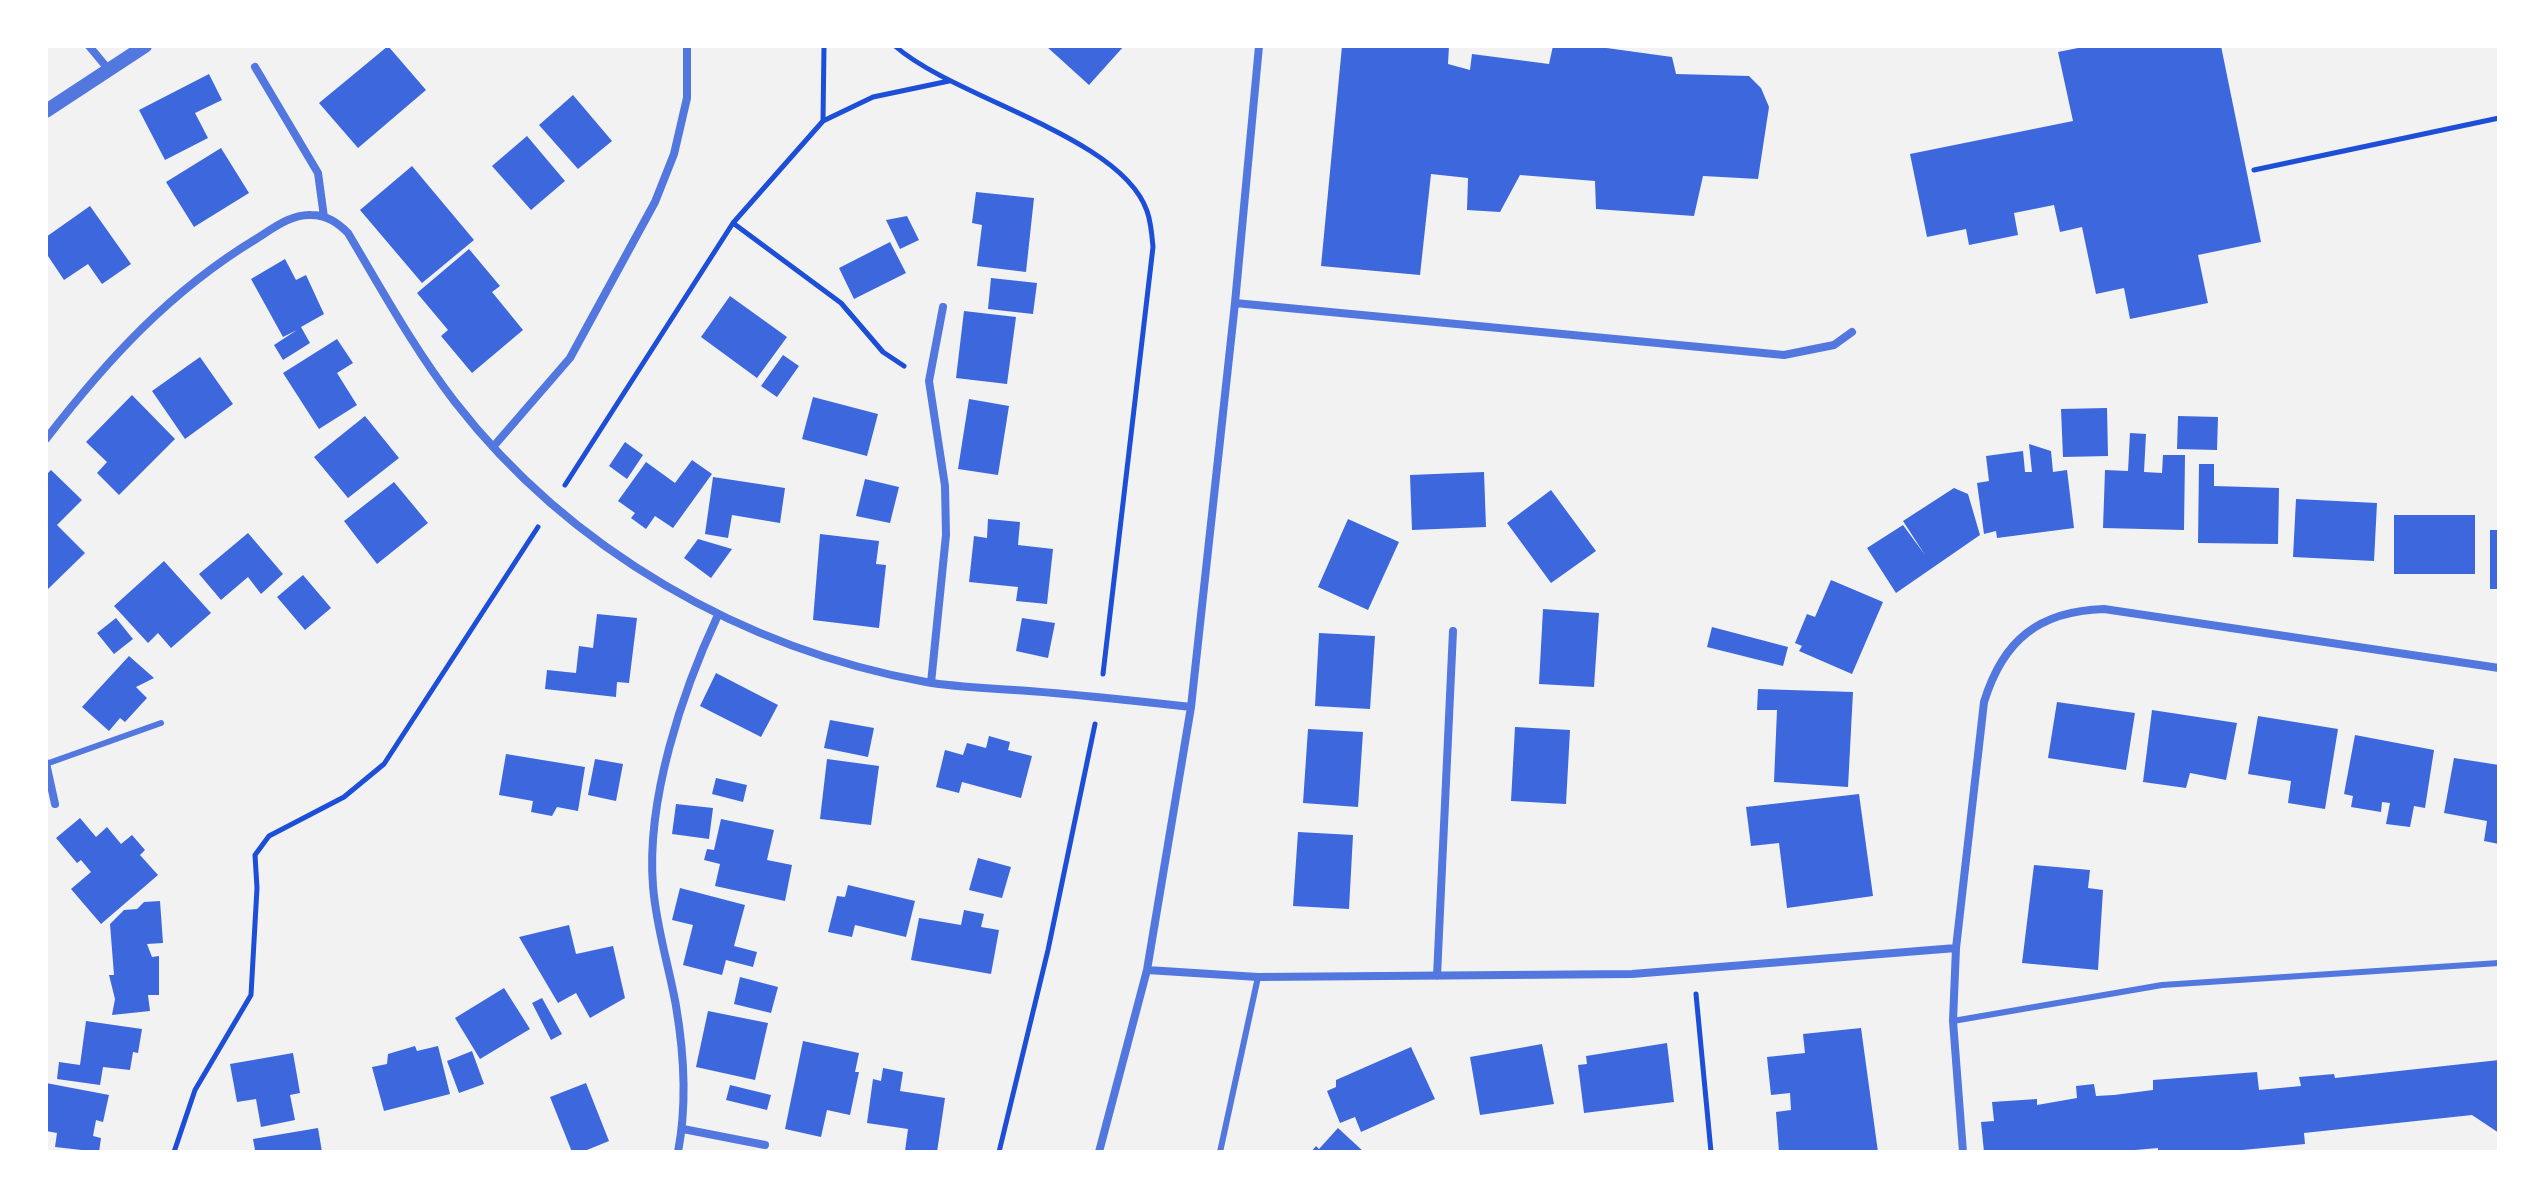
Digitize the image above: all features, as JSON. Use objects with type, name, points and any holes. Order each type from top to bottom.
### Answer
[{"type":"street","points":[[89,46],[109,70]]},
{"type":"street","points":[[46,111],[145,46]]},
{"type":"street","points":[[493,447],[570,358],[655,202],[674,154],[687,98],[687,46]]},
{"type":"street","points":[[1099,1152],[1147,970],[1191,707],[1235,303],[1259,46]]},
{"type":"street","points":[[255,67],[318,173],[324,217]]},
{"type":"street","points":[[46,439],[123,345],[191,283],[277,226],[309,215],[324,217],[348,233],[423,357],[493,447],[552,505],[597,541],[718,615],[836,663],[931,683],[1191,707]]},
{"type":"street","points":[[1235,303],[1784,355],[1834,345],[1852,332]]},
{"type":"street","points":[[931,683],[946,535],[945,486],[929,381],[943,307]]},
{"type":"street","points":[[1963,1152],[1953,1021],[1956,948],[1984,702],[1992,676],[2007,651],[2027,632],[2053,616],[2104,609],[2499,668]]},
{"type":"street","points":[[678,1152],[683,1129],[677,1008],[657,916],[652,861],[673,730],[693,667],[718,615]]},
{"type":"street","points":[[1437,976],[1453,631]]},
{"type":"street","points":[[46,764],[55,804]]},
{"type":"street","points":[[1147,970],[1258,977],[1693,970],[1956,948]]},
{"type":"street","points":[[683,1129],[765,1145]]},
{"type":"lane","points":[[46,764],[161,723]]},
{"type":"lane","points":[[1953,1021],[2162,985],[2499,963]]},
{"type":"lane","points":[[1220,1152],[1258,977]]},
{"type":"path","points":[[823,121],[824,46]]},
{"type":"path","points":[[895,46],[949,81],[1036,123],[1110,166],[1138,194],[1151,226],[1153,247],[1101,697],[1048,950],[999,1152]]},
{"type":"path","points":[[174,1152],[195,1090],[251,995],[257,888],[255,855],[269,836],[344,797],[384,764],[733,223],[823,121],[873,97],[949,81]]},
{"type":"path","points":[[2254,170],[2499,118]]},
{"type":"path","points":[[733,223],[841,303],[883,352],[929,381]]},
{"type":"path","points":[[1693,970],[1711,1152]]},
{"type":"building","points":[[388,46],[426,90],[358,148],[319,103]]},
{"type":"building","points":[[1046,46],[1124,46],[1089,85]]},
{"type":"building","points":[[1342,46],[1449,46],[1448,64],[1470,70],[1472,54],[1549,64],[1553,46],[1592,46],[1672,57],[1676,74],[1749,76],[1761,88],[1769,107],[1758,179],[1703,176],[1694,216],[1596,209],[1595,181],[1520,175],[1500,212],[1467,210],[1468,178],[1431,174],[1420,275],[1321,266]]},
{"type":"building","points":[[2088,46],[2221,46],[2261,242],[2198,255],[2208,303],[2130,319],[2124,288],[2096,294],[2082,227],[2060,232],[2054,205],[2014,213],[2018,235],[1969,245],[1966,229],[1927,237],[1910,154],[2073,121],[2058,52]]},
{"type":"building","points":[[209,74],[222,100],[195,113],[208,138],[165,160],[139,110]]},
{"type":"building","points":[[573,95],[612,141],[578,169],[539,125]]},
{"type":"building","points":[[527,136],[565,181],[531,210],[492,166]]},
{"type":"building","points":[[221,148],[249,193],[194,227],[166,182]]},
{"type":"building","points":[[412,166],[474,240],[422,283],[360,210]]},
{"type":"building","points":[[976,192],[1034,198],[1026,272],[977,266],[982,225],[972,223]]},
{"type":"building","points":[[90,206],[131,264],[102,284],[88,264],[64,280],[46,253],[46,237]]},
{"type":"building","points":[[907,216],[919,240],[900,249],[886,220]]},
{"type":"building","points":[[890,242],[906,273],[854,299],[839,268]]},
{"type":"building","points":[[469,249],[500,286],[492,292],[523,330],[472,373],[441,336],[448,330],[417,293]]},
{"type":"building","points":[[285,259],[296,280],[306,275],[324,314],[301,327],[310,343],[283,360],[274,345],[297,330],[283,337],[251,279]]},
{"type":"building","points":[[991,278],[1037,283],[1033,314],[988,309]]},
{"type":"building","points":[[730,296],[787,337],[757,378],[701,337]]},
{"type":"building","points":[[964,311],[1016,317],[1007,384],[956,378]]},
{"type":"building","points":[[337,339],[353,363],[337,373],[357,405],[319,429],[283,373]]},
{"type":"building","points":[[783,355],[799,366],[777,397],[761,386]]},
{"type":"building","points":[[200,357],[233,404],[185,439],[152,391]]},
{"type":"building","points":[[132,395],[175,439],[119,495],[97,473],[107,462],[86,442]]},
{"type":"building","points":[[813,397],[878,414],[867,456],[802,439]]},
{"type":"building","points":[[969,399],[1009,406],[998,475],[958,469]]},
{"type":"building","points":[[2107,408],[2108,456],[2063,457],[2061,409]]},
{"type":"building","points":[[365,416],[399,458],[348,498],[314,457]]},
{"type":"building","points":[[2178,416],[2218,417],[2217,450],[2177,449]]},
{"type":"building","points":[[2130,433],[2146,434],[2144,472],[2162,473],[2163,455],[2185,455],[2184,530],[2103,528],[2105,470],[2128,471]]},
{"type":"building","points":[[625,442],[643,455],[627,479],[609,466]]},
{"type":"building","points":[[2029,444],[2051,451],[2053,472],[2067,470],[2074,528],[1997,538],[1996,531],[1984,534],[1977,483],[1989,481],[1986,456],[2023,451],[2025,472],[2032,472]]},
{"type":"building","points":[[692,460],[712,474],[673,528],[655,516],[646,529],[631,518],[635,513],[618,501],[646,462],[675,483]]},
{"type":"building","points":[[2199,464],[2214,464],[2214,486],[2279,488],[2278,544],[2198,543]]},
{"type":"building","points":[[51,470],[82,500],[57,525],[85,553],[46,591],[46,475]]},
{"type":"building","points":[[1484,472],[1486,527],[1412,530],[1410,475]]},
{"type":"building","points":[[713,477],[785,488],[780,523],[732,515],[728,538],[705,534]]},
{"type":"building","points":[[865,479],[899,487],[890,523],[856,516]]},
{"type":"building","points":[[394,482],[428,523],[377,564],[344,521]]},
{"type":"building","points":[[1954,488],[1968,494],[1980,535],[1896,593],[1867,548],[1903,525],[1925,555],[1903,521]]},
{"type":"building","points":[[1551,490],[1596,551],[1551,583],[1507,523]]},
{"type":"building","points":[[2296,499],[2377,503],[2374,561],[2293,557]]},
{"type":"building","points":[[2394,515],[2475,515],[2475,574],[2394,574]]},
{"type":"building","points":[[988,519],[1020,522],[1018,545],[1053,549],[1047,604],[1016,601],[1018,587],[969,582],[974,536],[987,538]]},
{"type":"building","points":[[1348,519],[1399,542],[1368,610],[1318,587]]},
{"type":"building","points":[[2490,530],[2499,530],[2499,589],[2490,589]]},
{"type":"building","points":[[248,533],[283,574],[261,594],[248,577],[221,600],[199,574]]},
{"type":"building","points":[[820,534],[879,541],[876,564],[886,565],[879,628],[813,620]]},
{"type":"building","points":[[698,539],[732,549],[711,578],[684,558]]},
{"type":"building","points":[[164,561],[211,613],[171,648],[158,633],[148,643],[114,606]]},
{"type":"building","points":[[303,575],[331,608],[305,630],[277,597]]},
{"type":"building","points":[[1831,580],[1883,602],[1852,674],[1799,651],[1802,646],[1795,643],[1807,614],[1815,617]]},
{"type":"building","points":[[1543,609],[1599,613],[1594,687],[1539,684]]},
{"type":"building","points":[[597,614],[637,618],[629,683],[617,682],[616,697],[545,689],[547,670],[576,673],[579,646],[593,648]]},
{"type":"building","points":[[116,618],[133,639],[114,654],[97,633]]},
{"type":"building","points":[[1022,618],[1055,623],[1048,658],[1016,651]]},
{"type":"building","points":[[1712,627],[1788,647],[1783,666],[1707,647]]},
{"type":"building","points":[[1319,633],[1375,636],[1370,709],[1315,706]]},
{"type":"building","points":[[129,656],[154,678],[136,687],[147,698],[125,722],[120,718],[109,731],[82,707]]},
{"type":"building","points":[[716,673],[778,705],[761,737],[700,706]]},
{"type":"building","points":[[1758,689],[1853,692],[1848,787],[1774,782],[1777,710],[1757,710]]},
{"type":"building","points":[[2057,702],[2135,713],[2126,770],[2048,758]]},
{"type":"building","points":[[2152,710],[2237,723],[2226,780],[2190,773],[2186,788],[2143,782]]},
{"type":"building","points":[[2258,716],[2338,729],[2325,809],[2288,803],[2291,781],[2248,774]]},
{"type":"building","points":[[830,720],[874,728],[868,757],[824,748]]},
{"type":"building","points":[[1515,727],[1570,730],[1566,804],[1511,801]]},
{"type":"building","points":[[1308,729],[1363,732],[1358,807],[1303,803]]},
{"type":"building","points":[[2355,735],[2434,750],[2425,808],[2414,806],[2410,827],[2386,824],[2390,803],[2382,802],[2381,812],[2351,807],[2353,796],[2344,794]]},
{"type":"building","points":[[989,736],[1010,742],[1008,750],[1032,756],[1021,798],[962,782],[959,793],[936,787],[945,750],[963,755],[967,743],[986,748]]},
{"type":"building","points":[[506,754],[585,767],[578,811],[557,807],[552,816],[531,812],[533,801],[499,795]]},
{"type":"building","points":[[2454,758],[2499,765],[2499,844],[2484,841],[2487,821],[2444,813]]},
{"type":"building","points":[[595,759],[623,764],[616,801],[588,795]]},
{"type":"building","points":[[827,759],[879,766],[871,825],[820,819]]},
{"type":"building","points":[[716,778],[747,785],[743,802],[712,794]]},
{"type":"building","points":[[1859,794],[1873,896],[1787,908],[1779,843],[1751,846],[1746,807]]},
{"type":"building","points":[[676,804],[713,808],[709,839],[672,834]]},
{"type":"building","points":[[80,818],[96,837],[107,827],[121,844],[132,835],[145,850],[140,855],[158,875],[101,924],[71,889],[91,872],[81,860],[77,863],[56,838]]},
{"type":"building","points":[[721,819],[774,830],[767,860],[792,865],[785,901],[715,886],[720,864],[704,860],[707,849],[714,850]]},
{"type":"building","points":[[1298,832],[1353,835],[1349,909],[1293,906]]},
{"type":"building","points":[[978,858],[1011,867],[1002,898],[969,890]]},
{"type":"building","points":[[2034,865],[2090,870],[2088,888],[2103,890],[2098,970],[2022,963]]},
{"type":"building","points":[[848,885],[915,901],[906,937],[855,925],[852,937],[828,932],[837,896],[845,897]]},
{"type":"building","points":[[680,888],[745,905],[734,946],[757,952],[753,967],[726,960],[722,975],[683,965],[693,925],[672,920]]},
{"type":"building","points":[[160,901],[163,943],[147,944],[152,957],[159,956],[159,995],[148,995],[150,1011],[112,1015],[115,999],[109,975],[114,975],[110,924],[124,910],[137,909],[144,902]]},
{"type":"building","points":[[964,910],[984,914],[981,927],[999,930],[991,974],[911,960],[919,918],[961,925]]},
{"type":"building","points":[[569,925],[576,954],[613,946],[625,998],[590,1018],[576,993],[558,1003],[519,937]]},
{"type":"building","points":[[740,977],[778,987],[771,1013],[734,1004]]},
{"type":"building","points":[[504,988],[530,1029],[480,1059],[455,1018]]},
{"type":"building","points":[[542,998],[562,1034],[551,1040],[532,1003]]},
{"type":"building","points":[[708,1011],[768,1023],[755,1080],[696,1067]]},
{"type":"building","points":[[86,1021],[142,1029],[138,1053],[133,1052],[130,1070],[103,1067],[100,1085],[57,1079],[59,1062],[80,1065]]},
{"type":"building","points":[[1861,1028],[1878,1152],[1779,1152],[1776,1112],[1791,1110],[1790,1093],[1771,1095],[1767,1057],[1805,1053],[1803,1034]]},
{"type":"building","points":[[803,1041],[859,1053],[855,1072],[859,1072],[850,1115],[827,1110],[821,1137],[785,1129]]},
{"type":"building","points":[[1667,1043],[1674,1102],[1584,1113],[1578,1065],[1587,1064],[1586,1056]]},
{"type":"building","points":[[1542,1044],[1554,1104],[1480,1115],[1470,1057]]},
{"type":"building","points":[[415,1046],[417,1051],[438,1046],[450,1094],[384,1111],[372,1067],[387,1064],[388,1054]]},
{"type":"building","points":[[1411,1047],[1435,1099],[1361,1132],[1355,1117],[1340,1123],[1327,1091],[1336,1087],[1336,1080]]},
{"type":"building","points":[[472,1051],[484,1084],[459,1093],[447,1061]]},
{"type":"building","points":[[293,1053],[300,1093],[290,1095],[295,1120],[261,1127],[256,1099],[237,1102],[230,1064]]},
{"type":"building","points":[[2499,1060],[2499,1133],[2472,1115],[2304,1133],[2305,1144],[2232,1151],[2158,1152],[2158,1148],[2113,1152],[1984,1152],[1981,1122],[1994,1121],[1992,1102],[2037,1099],[2037,1105],[2077,1098],[2076,1086],[2094,1084],[2096,1096],[2114,1095],[2153,1090],[2153,1080],[2257,1072],[2259,1090],[2301,1086],[2299,1077],[2334,1074],[2335,1078]]},
{"type":"building","points":[[883,1068],[903,1072],[900,1091],[945,1098],[937,1152],[905,1151],[908,1129],[867,1123],[873,1079],[881,1081]]},
{"type":"building","points":[[46,1083],[109,1095],[103,1122],[96,1120],[93,1136],[101,1138],[99,1152],[55,1147],[57,1133],[46,1131]]},
{"type":"building","points":[[586,1083],[609,1141],[582,1152],[572,1152],[550,1097]]},
{"type":"building","points":[[730,1085],[771,1095],[767,1110],[726,1100]]},
{"type":"building","points":[[318,1128],[322,1152],[255,1150],[253,1139]]},
{"type":"building","points":[[1338,1128],[1364,1152],[1311,1152],[1316,1146],[1319,1149]]}]
